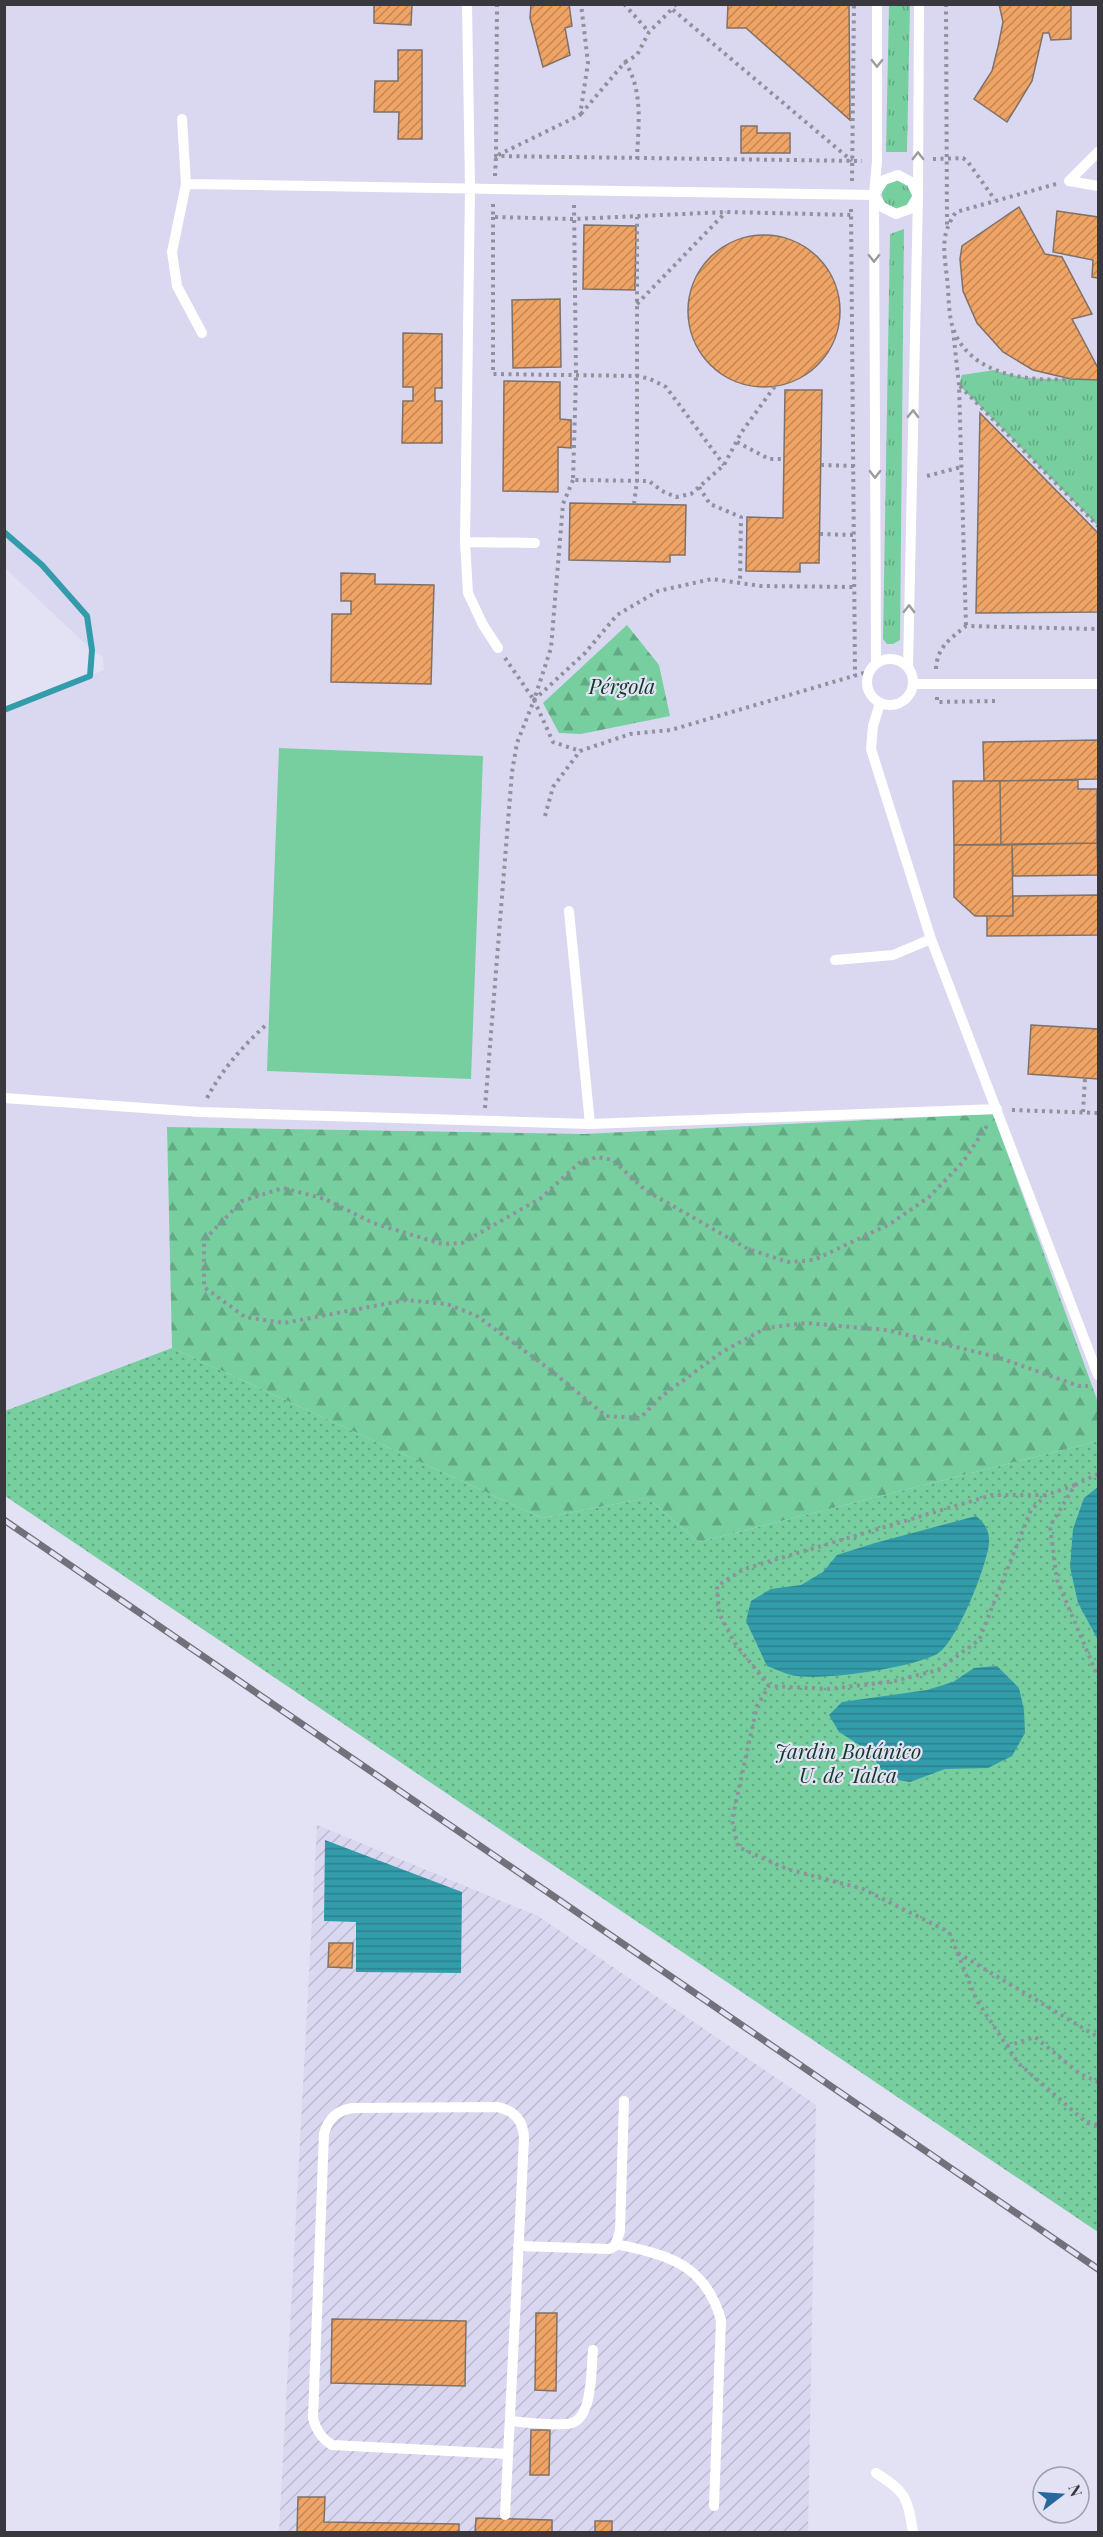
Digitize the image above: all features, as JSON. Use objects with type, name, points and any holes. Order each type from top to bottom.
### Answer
[{"type":"lane","points":[[467,4],[470,189],[465,542],[468,593],[483,625],[498,648]]},
{"type":"lane","points":[[877,4],[877,161],[873,195],[873,668],[868,689],[880,703],[889,706],[905,700],[914,684],[908,668],[918,196],[919,4]]},
{"type":"lane","points":[[182,119],[186,184],[172,252],[177,286],[202,333]]},
{"type":"lane","points":[[1069,181],[1098,152]]},
{"type":"lane","points":[[873,195],[884,180],[898,175],[911,182],[918,196]]},
{"type":"lane","points":[[1069,181],[1098,186]]},
{"type":"lane","points":[[186,184],[470,189],[494,187],[873,195]]},
{"type":"lane","points":[[873,195],[882,207],[896,214],[910,209],[918,196]]},
{"type":"lane","points":[[465,542],[535,543]]},
{"type":"lane","points":[[873,668],[892,659],[908,668]]},
{"type":"lane","points":[[914,684],[1098,684]]},
{"type":"lane","points":[[880,703],[873,726],[871,749],[931,939],[1098,1375]]},
{"type":"lane","points":[[568,911],[590,1124]]},
{"type":"lane","points":[[834,960],[893,955],[931,939]]},
{"type":"lane","points":[[4,1098],[200,1112],[590,1124],[997,1109]]},
{"type":"lane","points":[[518,2246],[609,2249],[616,2244],[620,2231],[624,2101]]},
{"type":"lane","points":[[505,2515],[524,2131],[518,2118],[512,2112],[497,2107],[352,2108],[343,2110],[330,2120],[324,2134],[313,2418],[318,2433],[332,2445],[508,2454]]},
{"type":"lane","points":[[616,2244],[659,2254],[677,2261],[696,2275],[711,2292],[718,2309],[721,2320],[714,2506]]},
{"type":"lane","points":[[510,2421],[571,2424],[582,2417],[587,2405],[592,2350]]},
{"type":"lane","points":[[876,2473],[900,2488],[908,2504],[914,2532]]},
{"type":"path","points":[[497,4],[493,374],[638,376],[650,379],[666,387],[724,465]]},
{"type":"path","points":[[580,115],[588,63],[581,4]]},
{"type":"path","points":[[624,4],[649,32]]},
{"type":"path","points":[[496,156],[580,115],[625,62],[637,56],[649,32],[676,4]]},
{"type":"path","points":[[853,162],[854,4]]},
{"type":"path","points":[[946,4],[946,226],[944,241],[960,385],[966,626],[1098,629]]},
{"type":"path","points":[[672,9],[853,162]]},
{"type":"path","points":[[625,62],[634,82],[639,104],[636,159]]},
{"type":"path","points":[[496,156],[853,162]]},
{"type":"path","points":[[946,226],[956,212],[1069,181]]},
{"type":"path","points":[[484,1120],[512,772],[517,743],[551,648],[563,504],[573,480],[576,375],[574,190]]},
{"type":"path","points":[[493,217],[573,219],[727,212],[851,216],[873,195]]},
{"type":"path","points":[[637,304],[727,212]]},
{"type":"path","points":[[851,216],[855,676]]},
{"type":"path","points":[[634,504],[637,481],[637,217]]},
{"type":"path","points":[[952,328],[966,352],[994,370],[1014,377],[1071,379]]},
{"type":"path","points":[[960,385],[1098,526]]},
{"type":"path","points":[[573,480],[649,481],[662,491],[676,497],[691,494],[724,465],[736,441],[776,386]]},
{"type":"path","points":[[736,441],[769,459],[784,459]]},
{"type":"path","points":[[820,465],[854,466]]},
{"type":"path","points":[[911,480],[962,467]]},
{"type":"path","points":[[699,487],[710,504],[741,517],[740,582]]},
{"type":"path","points":[[820,534],[855,535]]},
{"type":"path","points":[[534,700],[585,653],[617,615],[658,591],[712,579],[761,586],[855,587]]},
{"type":"path","points":[[498,648],[534,700],[553,742],[580,751]]},
{"type":"path","points":[[545,816],[553,787],[580,751],[630,734],[671,729],[855,676],[873,668]]},
{"type":"path","points":[[200,1112],[220,1074],[244,1044],[268,1023]]},
{"type":"path","points":[[1083,1112],[1085,1078]]},
{"type":"path","points":[[1098,1113],[997,1109],[971,1152],[928,1197],[890,1224],[814,1260],[788,1262],[748,1250],[645,1190],[613,1160],[597,1157],[579,1163],[541,1198],[462,1243],[442,1244],[383,1226],[324,1199],[283,1188],[242,1201],[204,1240],[204,1287],[245,1317],[284,1323],[406,1300],[447,1305],[477,1316],[548,1368],[606,1416],[640,1418],[662,1396],[722,1352],[766,1328],[805,1323],[888,1330],[997,1357],[1079,1386],[1098,1385]]},
{"type":"path","points":[[1046,1494],[1031,1510],[979,1640],[938,1670],[896,1681],[830,1689],[769,1686],[734,1642],[718,1613],[717,1586],[744,1569],[992,1495],[1046,1494],[1075,1485],[1098,1474]]},
{"type":"path","points":[[1075,1485],[1050,1526],[1057,1580],[1098,1677]]},
{"type":"path","points":[[769,1686],[757,1706],[732,1820],[738,1847],[787,1869],[863,1889],[949,1932],[976,1999],[1018,2063],[1087,2124],[1098,2125]]},
{"type":"path","points":[[957,1953],[1098,2037]]},
{"type":"path","points":[[1007,2046],[1035,2037],[1080,2074],[1098,2082]]},
{"type":"shaded area","points":[[4,5],[1098,5],[1098,2232],[5,1496],[5,709],[104,670],[103,657],[92,650],[5,568]]},
{"type":"shaded area","points":[[317,1825],[538,1916],[816,2105],[808,2532],[279,2532]]},
{"type":"green space","points":[[889,5],[910,5],[907,152],[886,152]]},
{"type":"green space","points":[[897,179],[903,180],[911,188],[911,200],[903,208],[897,209],[891,208],[883,200],[882,194],[883,188],[891,180]]},
{"type":"green space","points":[[904,229],[900,640],[887,644],[883,639],[890,234]]},
{"type":"green space","points":[[994,370],[1020,377],[1046,379],[1098,376],[1098,526],[959,385],[962,375]]},
{"type":"green space","name":"Pérgola","points":[[627,625],[659,665],[670,716],[581,734],[559,733],[543,703]]},
{"type":"green space","points":[[279,748],[483,756],[471,1079],[267,1071]]},
{"type":"green space","points":[[993,1114],[1098,1402],[1098,1441],[699,1542],[647,1498],[542,1518],[172,1348],[167,1127],[584,1134]]},
{"type":"green space","name":"Jardin Botánico U. de Talca","points":[[172,1348],[542,1518],[647,1498],[699,1542],[1098,1441],[1098,2232],[5,1496],[5,1411]]},
{"type":"water","points":[[1098,1487],[1098,1640],[1078,1603],[1070,1567],[1073,1529],[1084,1498]]},
{"type":"water","points":[[976,1516],[987,1531],[989,1543],[987,1554],[962,1620],[945,1647],[937,1654],[889,1668],[828,1676],[793,1675],[767,1666],[746,1621],[751,1601],[771,1589],[801,1585],[823,1572],[837,1555]]},
{"type":"water","points":[[997,1666],[1019,1688],[1024,1710],[1025,1733],[1012,1756],[988,1768],[945,1769],[910,1782],[887,1778],[869,1751],[839,1732],[829,1715],[842,1702],[927,1690],[953,1682],[974,1668]]},
{"type":"water","points":[[325,1840],[462,1892],[461,1973],[356,1972],[356,1922],[324,1921]]},
{"type":"building","points":[[374,4],[412,4],[411,25],[374,23]]},
{"type":"building","points":[[531,4],[569,4],[572,26],[565,28],[570,55],[543,67],[530,18]]},
{"type":"building","points":[[728,4],[849,4],[850,120],[746,28],[727,28]]},
{"type":"building","points":[[999,4],[1071,4],[1071,39],[1051,40],[1049,33],[1043,33],[1032,81],[1007,122],[974,99],[992,71],[1003,22]]},
{"type":"building","points":[[398,50],[422,50],[422,139],[398,139],[399,112],[374,112],[375,81],[398,81]]},
{"type":"building","points":[[741,126],[757,126],[757,133],[790,133],[790,153],[741,153]]},
{"type":"building","points":[[1019,207],[1045,254],[1062,257],[1092,314],[1072,319],[1098,368],[1098,380],[1071,379],[1033,370],[1003,352],[977,323],[963,291],[960,259],[962,246]]},
{"type":"building","points":[[1057,211],[1098,217],[1098,278],[1092,277],[1093,260],[1053,252]]},
{"type":"building","points":[[584,225],[636,226],[635,290],[583,289]]},
{"type":"building","points":[[764,235],[793,241],[806,248],[817,258],[827,269],[834,282],[840,311],[834,340],[827,353],[817,364],[806,374],[793,381],[764,387],[735,381],[722,374],[711,364],[701,353],[694,340],[688,311],[694,282],[701,269],[711,258],[722,248],[735,241]]},
{"type":"building","points":[[560,299],[561,367],[513,368],[512,300]]},
{"type":"building","points":[[403,333],[442,334],[442,388],[435,388],[435,401],[442,401],[442,443],[402,443],[403,401],[413,401],[413,387],[403,387]]},
{"type":"building","points":[[504,381],[560,382],[560,419],[571,420],[571,448],[558,447],[558,492],[503,491]]},
{"type":"building","points":[[785,390],[822,390],[819,563],[800,563],[800,572],[746,571],[747,517],[783,518]]},
{"type":"building","points":[[980,413],[1098,533],[1098,612],[976,613]]},
{"type":"building","points":[[570,503],[686,505],[685,555],[670,555],[670,562],[569,560]]},
{"type":"building","points":[[341,573],[375,574],[375,584],[434,585],[431,684],[331,682],[332,614],[351,614],[351,601],[341,601]]},
{"type":"building","points":[[1098,740],[1098,779],[984,781],[983,742]]},
{"type":"building","points":[[1078,780],[1078,789],[1097,789],[1097,843],[1001,845],[1000,781]]},
{"type":"building","points":[[953,781],[1000,781],[1001,845],[954,845]]},
{"type":"building","points":[[1097,843],[1098,875],[1013,876],[1012,844]]},
{"type":"building","points":[[1012,844],[1013,916],[975,916],[954,897],[954,845]]},
{"type":"building","points":[[1098,895],[1098,935],[987,936],[987,916],[1013,916],[1013,896]]},
{"type":"building","points":[[1031,1025],[1098,1029],[1098,1079],[1028,1074]]},
{"type":"building","points":[[329,1943],[353,1943],[352,1968],[328,1967]]},
{"type":"building","points":[[536,2313],[557,2313],[556,2391],[535,2390]]},
{"type":"building","points":[[332,2319],[466,2321],[465,2386],[331,2383]]},
{"type":"building","points":[[531,2430],[550,2430],[549,2475],[530,2475]]},
{"type":"building","points":[[298,2497],[325,2497],[324,2522],[459,2524],[459,2532],[297,2532]]},
{"type":"building","points":[[476,2518],[552,2520],[552,2532],[475,2532]]},
{"type":"building","points":[[595,2521],[612,2521],[612,2532],[595,2532]]},
{"type":"waterway","points":[[4,532],[42,565],[87,616],[92,650],[90,676],[4,710]]},
{"type":"railway","points":[[4,1520],[1098,2269]]}]
